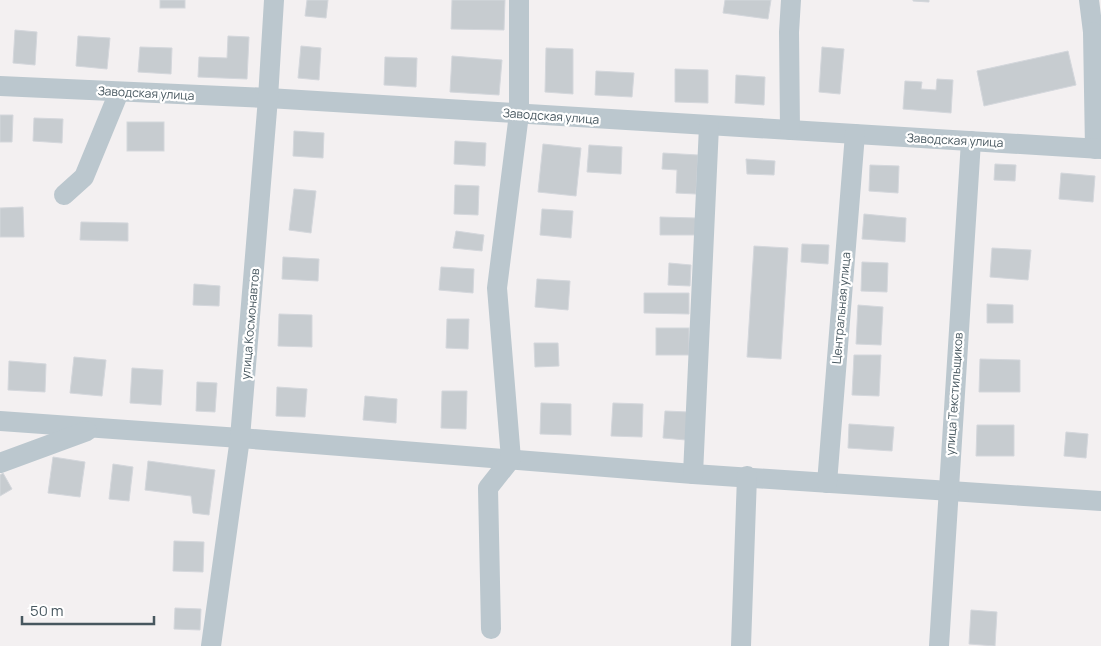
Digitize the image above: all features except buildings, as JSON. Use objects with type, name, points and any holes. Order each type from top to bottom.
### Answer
[{"type":"street","name":"улица Космонавтов","points":[[211,646],[240,438],[268,98],[274,0]]},
{"type":"street","points":[[491,629],[488,488],[511,459],[497,288],[519,114],[519,0]]},
{"type":"street","points":[[790,130],[789,32],[791,0]]},
{"type":"street","points":[[1089,0],[1097,31],[1098,149]]},
{"type":"street","name":"Заводская улица","points":[[0,86],[268,98],[1098,149]]},
{"type":"street","points":[[64,195],[84,177],[120,92]]},
{"type":"street","points":[[693,474],[709,126]]},
{"type":"street","name":"Центральная улица","points":[[827,483],[855,134]]},
{"type":"street","name":"улица Текстильщиков","points":[[939,646],[971,141]]},
{"type":"street","points":[[0,421],[693,474],[747,476],[1101,501]]},
{"type":"street","points":[[0,463],[14,456],[96,428]]},
{"type":"street","points":[[740,646],[747,476]]}]
